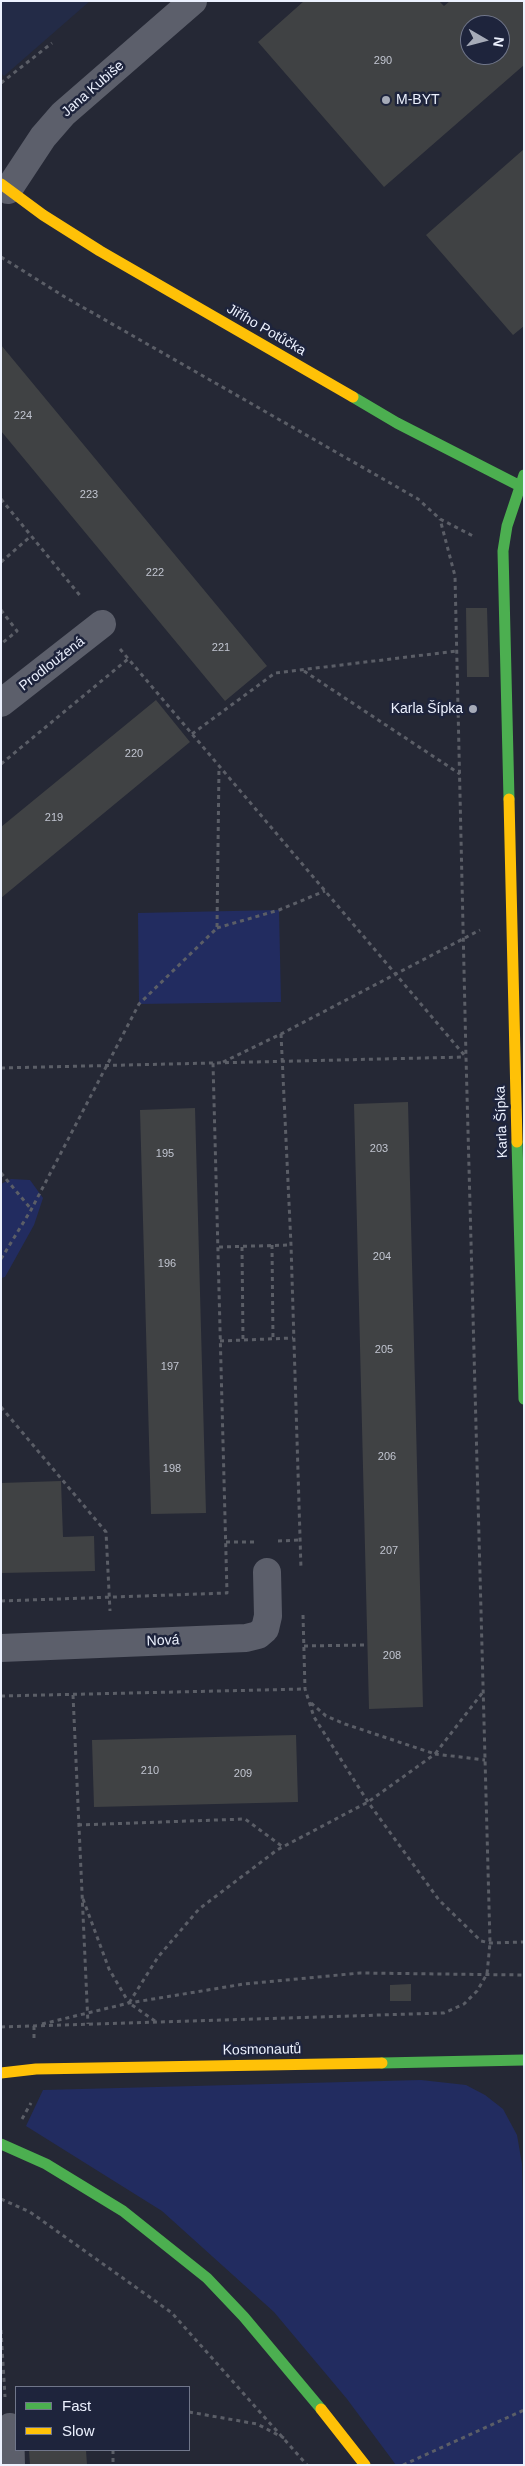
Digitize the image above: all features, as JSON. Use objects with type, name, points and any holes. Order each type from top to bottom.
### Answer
[{"type":"street","name":"Jana Kubiše","points":[[5,187],[63,114],[193,1]]},
{"type":"street","name":"Jiřího Potůčka","points":[[5,187],[43,215],[117,261],[397,423],[522,483]]},
{"type":"street","name":"Karla Šípka","points":[[522,483],[507,526],[503,552],[510,921],[524,1399]]},
{"type":"street","name":"Prodloužená","points":[[1,703],[102,624]]},
{"type":"street","name":"Nová","points":[[1,1648],[246,1638],[258,1635],[266,1629],[268,1616],[267,1572]]},
{"type":"street","name":"Kosmonautů","points":[[1,2073],[36,2069],[524,2060]]},
{"type":"street","points":[[1,2144],[46,2164],[123,2211],[206,2278],[244,2317],[301,2383],[365,2465]]},
{"type":"street","points":[[10,2427],[11,2465]]},
{"type":"path","points":[[1,82],[52,43]]},
{"type":"path","points":[[1,257],[65,297],[418,499],[440,519],[455,576],[490,1943],[487,1974],[477,1991],[464,2004],[444,2013],[1,2027]]},
{"type":"path","points":[[1,562],[32,536]]},
{"type":"path","points":[[1,610],[17,631],[1,644]]},
{"type":"path","points":[[457,651],[275,674],[192,734],[466,1056]]},
{"type":"path","points":[[1,764],[128,659]]},
{"type":"path","points":[[303,670],[460,774]]},
{"type":"path","points":[[217,928],[219,766]]},
{"type":"path","points":[[1,1258],[31,1210],[139,1004],[217,928],[279,910],[325,891]]},
{"type":"path","points":[[221,1063],[281,1034],[490,924],[510,921]]},
{"type":"path","points":[[281,1034],[291,1244],[301,1579]]},
{"type":"path","points":[[1,1068],[466,1056]]},
{"type":"path","points":[[1,1601],[228,1593],[213,1063]]},
{"type":"path","points":[[1,1173],[31,1210]]},
{"type":"path","points":[[219,1248],[291,1244]]},
{"type":"path","points":[[272,1245],[273,1339]]},
{"type":"path","points":[[242,1246],[243,1340]]},
{"type":"path","points":[[220,1341],[293,1338]]},
{"type":"path","points":[[1,1407],[106,1532],[112,1643]]},
{"type":"path","points":[[302,1608],[306,1689],[314,1717],[368,1802],[439,1900],[481,1940],[490,1943],[524,1942]]},
{"type":"path","points":[[304,1646],[367,1645]]},
{"type":"path","points":[[1,1696],[306,1689]]},
{"type":"path","points":[[129,2003],[158,1957],[199,1909],[283,1847],[368,1802],[435,1754],[483,1692]]},
{"type":"path","points":[[73,1695],[88,2024]]},
{"type":"path","points":[[311,1703],[326,1716],[345,1724],[435,1754],[485,1760]]},
{"type":"path","points":[[78,1825],[245,1819],[283,1847]]},
{"type":"path","points":[[82,1896],[109,1969],[129,2003],[156,2021]]},
{"type":"path","points":[[34,2026],[129,2003],[244,1984],[360,1972],[524,1975]]},
{"type":"path","points":[[1,2199],[30,2212],[172,2313],[286,2439],[307,2465]]},
{"type":"path","points":[[1,2330],[6,2401],[10,2427]]},
{"type":"path","points":[[403,2465],[524,2410]]},
{"type":"path","points":[[190,2412],[257,2424],[286,2439]]},
{"type":"path","points":[[113,2451],[113,2465]]},
{"type":"shaded area","points":[[1,1],[90,1],[4,76],[1,73]]},
{"type":"shaded area","points":[[279,910],[281,1002],[139,1004],[138,913]]},
{"type":"shaded area","points":[[11,1179],[30,1180],[43,1198],[34,1225],[5,1277],[1,1278],[1,1184]]},
{"type":"shaded area","points":[[421,2080],[466,2085],[485,2095],[503,2109],[517,2135],[522,2164],[524,2237],[523,2465],[396,2465],[347,2399],[274,2312],[162,2211],[26,2126],[43,2090]]},
{"type":"building","points":[[304,1],[439,1],[444,6],[450,1],[524,1],[524,65],[384,187],[258,42]]},
{"type":"building","points":[[524,149],[524,326],[513,335],[426,235]]},
{"type":"building","points":[[1,345],[267,666],[225,701],[1,431]]},
{"type":"building","points":[[466,608],[487,608],[489,677],[467,677]]},
{"type":"building","points":[[156,700],[190,742],[1,898],[1,827]]},
{"type":"building","points":[[408,1102],[423,1707],[369,1709],[354,1104]]},
{"type":"building","points":[[195,1108],[206,1513],[151,1514],[140,1110]]},
{"type":"building","points":[[61,1481],[63,1537],[94,1536],[95,1571],[1,1573],[1,1483]]},
{"type":"building","points":[[296,1735],[298,1802],[94,1807],[92,1740]]},
{"type":"building","points":[[411,1984],[411,2001],[390,2001],[390,1985]]},
{"type":"building","points":[[29,2451],[86,2451],[87,2465],[30,2465]]},
{"type":"traffic: fast","points":[[353,397],[397,423],[524,488]]},
{"type":"traffic: fast","points":[[509,799],[503,551],[507,526],[524,475]]},
{"type":"traffic: fast","points":[[517,1142],[524,1399]]},
{"type":"traffic: fast","points":[[382,2063],[524,2060]]},
{"type":"traffic: fast","points":[[1,2144],[46,2164],[123,2211],[207,2278],[244,2317],[321,2409]]},
{"type":"traffic: slow","points":[[1,184],[43,215],[100,251],[353,397]]},
{"type":"traffic: slow","points":[[509,799],[517,1142]]},
{"type":"traffic: slow","points":[[1,2073],[36,2069],[382,2063]]},
{"type":"traffic: slow","points":[[321,2409],[365,2465]]},
{"type":"place","name":"M-BYT","points":[[386,100]]},
{"type":"place","name":"Karla Šípka","points":[[473,709]]}]
